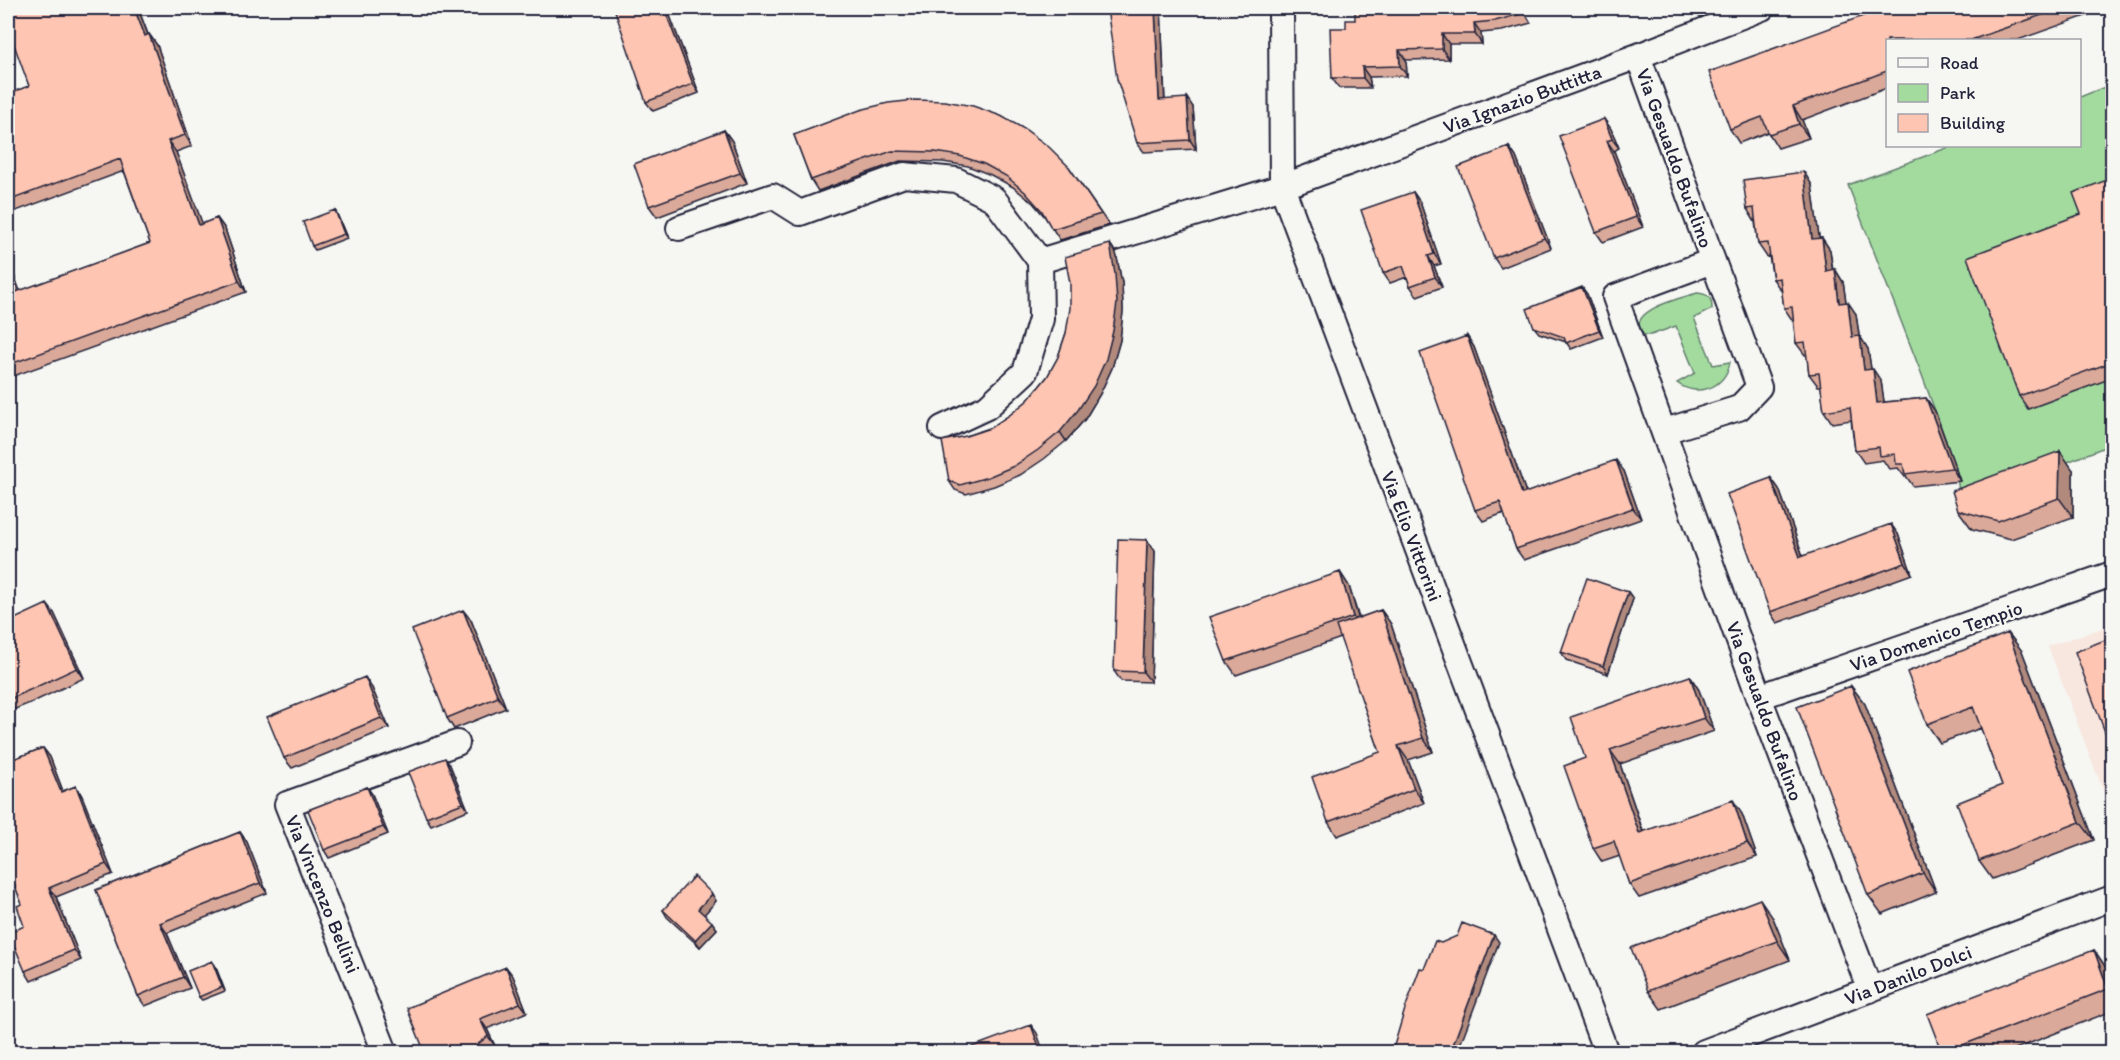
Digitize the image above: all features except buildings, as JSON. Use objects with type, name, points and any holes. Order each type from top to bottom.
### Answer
[{"type":"street","name":"Via Elio Vittorini","points":[[1281,8],[1282,188],[1606,1053]]},
{"type":"street","name":"Via Ignazio Buttitta","points":[[1040,261],[1282,188],[1762,8]]},
{"type":"street","name":"Via Gesualdo Bufalino","points":[[1638,56],[1759,387],[1739,408],[1665,431]]},
{"type":"street","points":[[679,228],[773,196],[800,213],[904,174],[956,180],[994,199],[1040,261],[1041,319],[1025,372],[987,407],[942,428]]},
{"type":"street","name":"Via Gesualdo Bufalino","points":[[1712,261],[1615,297],[1759,697],[1870,990]]},
{"type":"street","name":"Via Domenico Tempio","points":[[1759,697],[2112,574]]},
{"type":"street","name":"Via Vincenzo Bellini","points":[[385,1053],[287,804],[457,743]]},
{"type":"street","name":"Via Danilo Dolci","points":[[1704,1053],[2112,898]]},
{"type":"shaded area","points":[[2112,625],[2112,814],[2048,646]]},
{"type":"green space","points":[[2112,84],[2112,444],[2006,487],[1959,493],[1956,467],[1949,467],[1946,441],[1848,185],[1949,147],[2081,147],[2081,97]]},
{"type":"green space","points":[[1697,293],[1709,297],[1711,302],[1712,309],[1694,318],[1713,365],[1730,362],[1723,378],[1717,384],[1702,390],[1693,390],[1677,383],[1695,373],[1676,326],[1651,335],[1644,335],[1639,327],[1641,319],[1647,312],[1668,302]]}]
